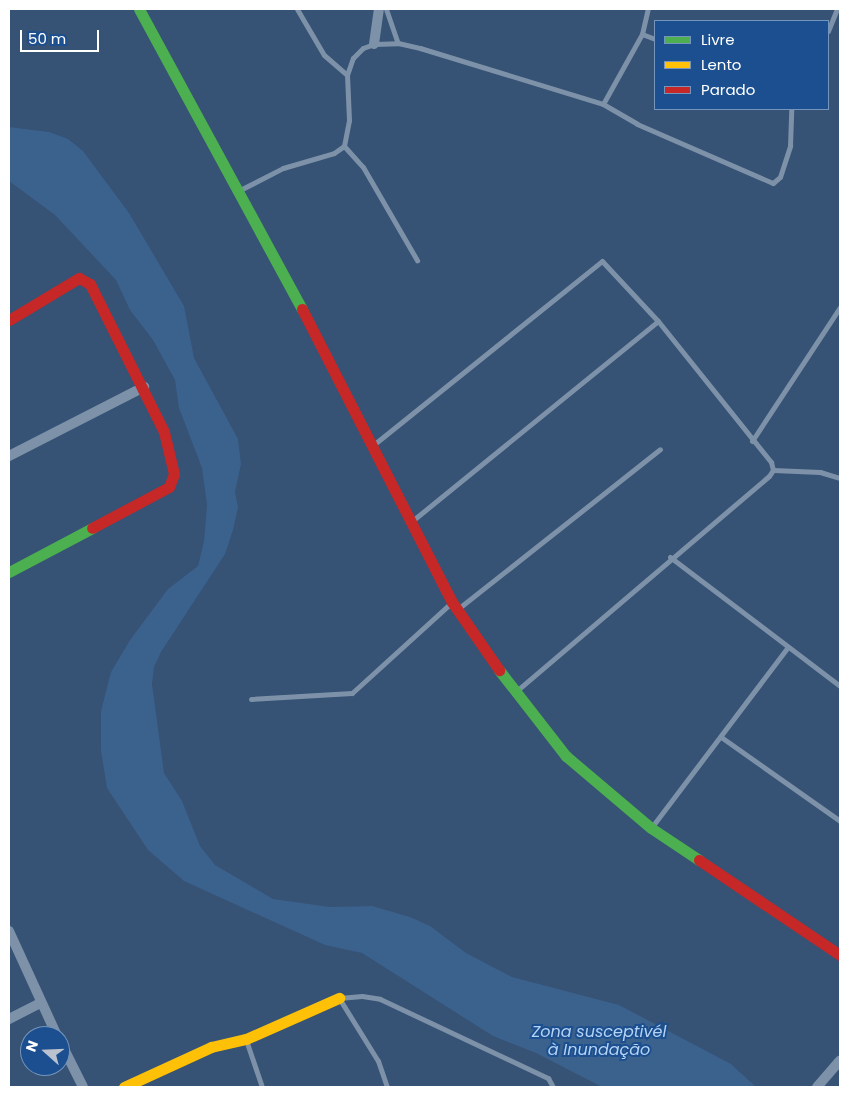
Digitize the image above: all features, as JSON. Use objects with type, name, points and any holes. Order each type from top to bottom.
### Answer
[{"type":"main road","points":[[139,9],[239,191],[455,606],[514,693],[566,756],[651,828],[840,955]]},
{"type":"main road","points":[[9,320],[78,278],[85,280],[144,387],[164,432],[174,474],[169,487],[9,572]]},
{"type":"main road","points":[[124,1087],[211,1047],[246,1039],[339,998]]},
{"type":"street","points":[[374,44],[379,9]]},
{"type":"street","points":[[9,456],[144,387]]},
{"type":"street","points":[[9,931],[52,1026]]},
{"type":"street","points":[[9,1019],[41,1003]]},
{"type":"street","points":[[816,1087],[840,1061]]},
{"type":"street","points":[[70,1062],[83,1087]]},
{"type":"lane","points":[[297,9],[324,55],[347,75]]},
{"type":"lane","points":[[386,9],[398,43]]},
{"type":"lane","points":[[603,104],[642,34],[648,9]]},
{"type":"lane","points":[[829,29],[837,9]]},
{"type":"lane","points":[[642,34],[654,39]]},
{"type":"lane","points":[[239,191],[283,168],[334,153],[344,146],[349,120],[347,75],[353,58],[363,48],[374,44],[398,43],[603,104],[637,124],[772,183],[780,177],[790,146],[791,110]]},
{"type":"lane","points":[[344,146],[363,168],[417,260]]},
{"type":"lane","points":[[372,446],[602,261],[658,321],[752,441],[771,462],[773,470]]},
{"type":"lane","points":[[752,441],[840,307]]},
{"type":"lane","points":[[411,522],[658,321]]},
{"type":"lane","points":[[251,699],[352,693],[455,606],[660,449]]},
{"type":"lane","points":[[514,693],[773,470],[820,472],[840,478]]},
{"type":"lane","points":[[670,557],[787,648],[840,686]]},
{"type":"lane","points":[[651,828],[722,737],[787,648]]},
{"type":"lane","points":[[722,737],[840,821]]},
{"type":"lane","points":[[387,1087],[378,1061],[339,998],[362,996],[380,999],[548,1078],[553,1087]]},
{"type":"lane","points":[[246,1039],[262,1087]]},
{"type":"water","name":"Zona susceptivél à Inundação","points":[[9,127],[49,132],[68,139],[83,151],[129,213],[184,306],[194,358],[238,439],[241,464],[235,492],[238,507],[225,554],[161,652],[154,667],[152,684],[164,773],[182,801],[200,846],[215,865],[273,899],[330,907],[372,906],[410,917],[430,926],[466,953],[512,977],[619,1005],[731,1064],[756,1087],[602,1087],[536,1053],[493,1036],[362,953],[325,945],[184,881],[148,850],[107,788],[101,751],[101,711],[111,672],[130,640],[168,589],[198,566],[204,541],[207,505],[202,468],[179,408],[175,380],[153,340],[130,310],[116,280],[55,215],[9,181]]},
{"type":"traffic: fast","points":[[139,9],[302,309]]},
{"type":"traffic: fast","points":[[9,572],[92,528]]},
{"type":"traffic: fast","points":[[499,670],[566,756],[651,828],[699,860]]},
{"type":"traffic: slow","points":[[124,1087],[211,1047],[246,1039],[339,998]]},
{"type":"traffic: jam","points":[[9,320],[79,278],[90,284],[164,432],[174,474],[169,487],[92,528]]},
{"type":"traffic: jam","points":[[302,309],[452,602],[499,670]]},
{"type":"traffic: jam","points":[[699,860],[840,955]]}]
